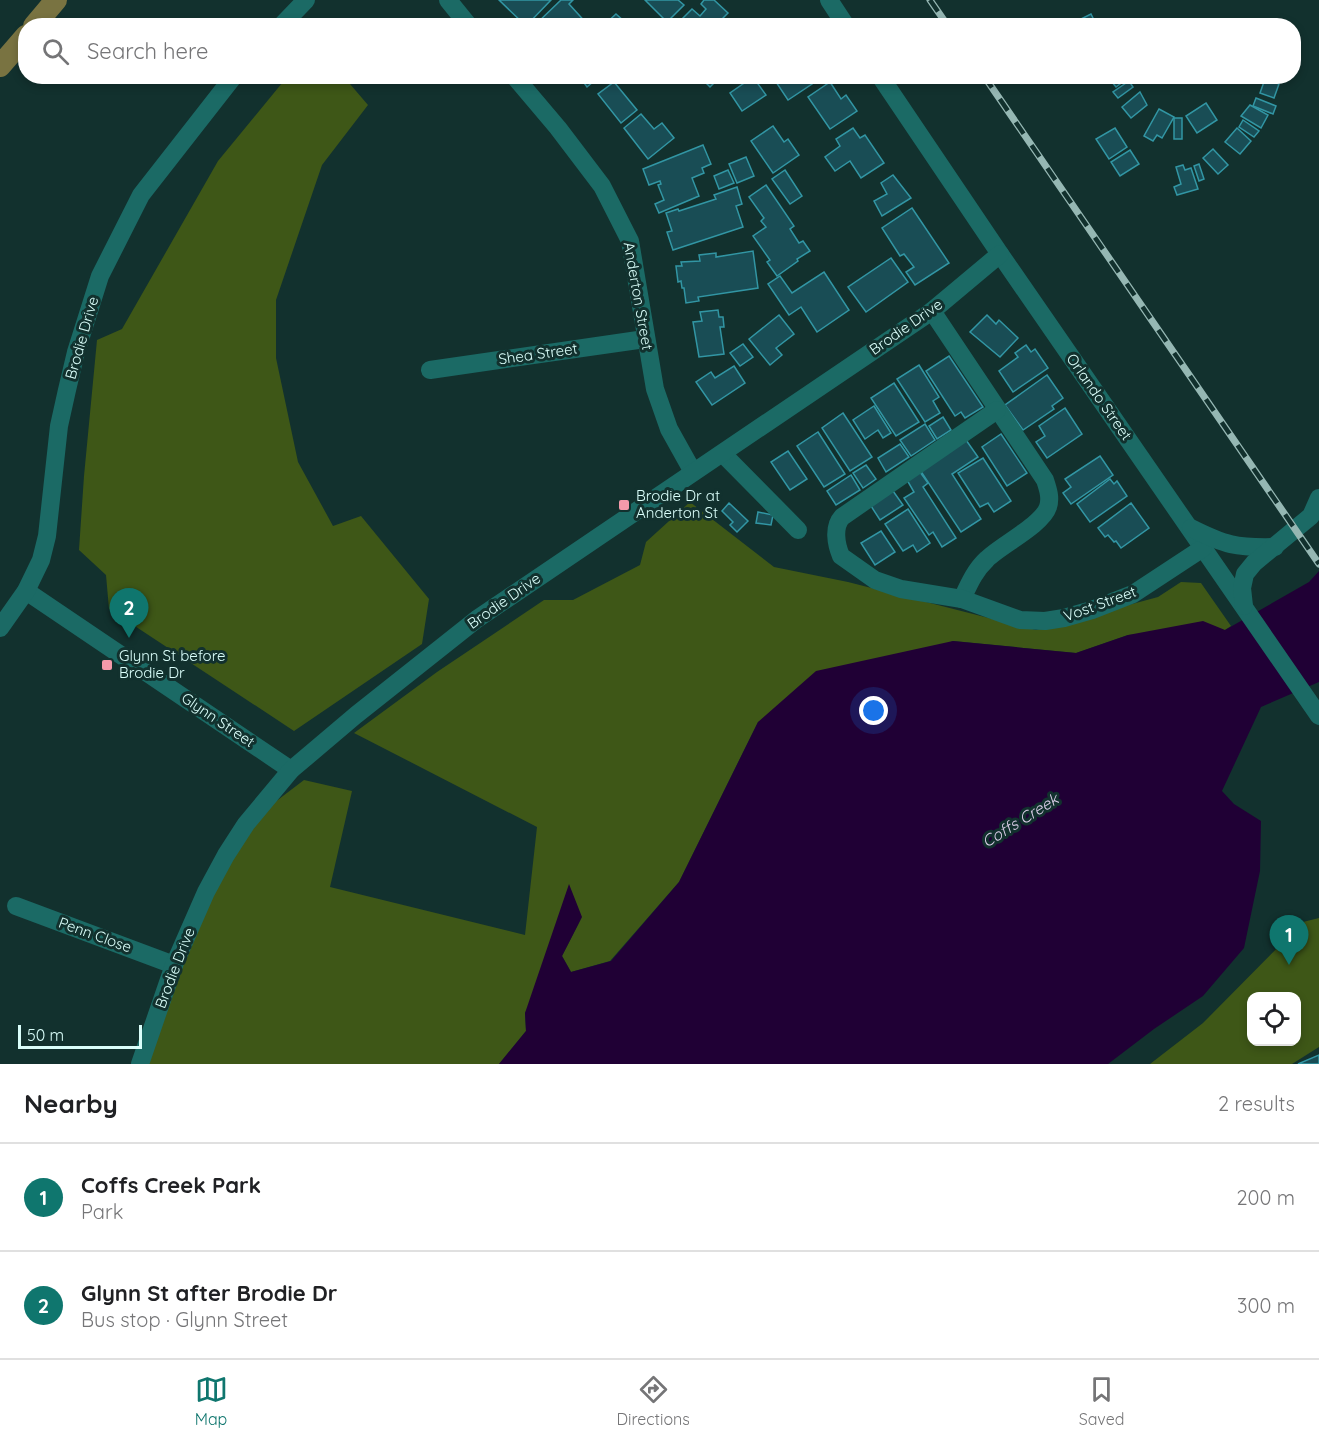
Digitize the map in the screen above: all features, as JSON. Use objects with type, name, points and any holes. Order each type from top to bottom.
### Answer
[{"type":"main road","points":[[41,18],[56,0]]},
{"type":"main road","points":[[0,66],[18,45]]},
{"type":"street","points":[[289,18],[306,0]]},
{"type":"street","points":[[448,0],[463,18]]},
{"type":"street","points":[[829,0],[841,18]]},
{"type":"street","name":"Brodie Drive","points":[[0,628],[26,591],[41,560],[47,536],[59,426],[76,352],[100,276],[141,195],[228,84]]},
{"type":"street","name":"Anderton Street","points":[[520,84],[558,128],[602,186],[630,242],[655,389],[669,429],[693,472]]},
{"type":"street","name":"Orlando Street","points":[[885,84],[1319,716]]},
{"type":"street","name":"Brodie Drive","points":[[140,1064],[174,964],[206,892],[246,824],[291,770],[477,619],[932,311],[1000,254]]},
{"type":"street","points":[[932,311],[1045,480],[1050,494],[1048,509],[1034,524],[989,556],[978,568],[962,599]]},
{"type":"street","name":"Shea Street","points":[[430,370],[645,339]]},
{"type":"street","name":"Vost Street","points":[[997,410],[838,522],[838,549],[841,556],[875,580],[901,589],[962,599],[1020,620],[1046,621],[1064,618],[1133,594],[1203,548]]},
{"type":"street","points":[[723,454],[798,530]]},
{"type":"street","points":[[1244,608],[1242,588],[1245,574],[1254,563],[1311,516],[1319,498]]},
{"type":"street","points":[[1191,528],[1219,542],[1243,548],[1275,547]]},
{"type":"street","name":"Glynn Street","points":[[26,591],[291,770]]},
{"type":"street","name":"Penn Close","points":[[16,906],[174,964]]},
{"type":"green space","points":[[281,84],[350,84],[368,105],[322,165],[276,300],[276,358],[298,462],[333,526],[361,516],[429,599],[422,644],[294,731],[109,609],[106,575],[79,550],[97,340],[122,329],[218,161]]},
{"type":"green space","points":[[690,502],[774,567],[848,582],[1036,630],[1158,597],[1181,582],[1201,583],[1231,626],[1225,630],[1128,635],[1076,653],[953,641],[758,722],[679,882],[610,961],[571,972],[562,956],[582,917],[525,1013],[526,1031],[499,1064],[140,1064],[174,965],[246,824],[304,780],[352,791],[330,887],[525,935],[537,827],[354,733],[437,672],[544,600],[573,600],[640,565],[646,542]]},
{"type":"green space","points":[[1319,918],[1319,1047],[1292,1064],[1150,1064],[1203,1023],[1303,922]]},
{"type":"water","name":"Coffs Creek","points":[[1319,571],[1319,682],[1261,707],[1222,791],[1234,804],[1261,821],[1260,871],[1244,948],[1203,996],[1108,1064],[499,1064],[526,1031],[525,1013],[569,884],[582,917],[562,956],[571,972],[611,961],[679,882],[758,722],[816,671],[953,641],[1076,653],[1128,635],[1203,621],[1225,630],[1309,582]]},
{"type":"building","points":[[499,0],[551,0],[534,18],[518,18]]},
{"type":"building","points":[[561,0],[573,0],[569,4],[582,18],[542,18]]},
{"type":"building","points":[[645,0],[678,0],[684,5],[671,18],[663,18]]},
{"type":"building","points":[[704,0],[714,0],[728,13],[723,18],[683,18],[692,9],[700,16],[706,9],[701,4]]},
{"type":"building","points":[[611,84],[616,84],[637,110],[621,123],[598,94]]},
{"type":"building","points":[[743,84],[758,84],[766,95],[742,111],[730,93]]},
{"type":"building","points":[[777,84],[812,84],[788,100]]},
{"type":"building","points":[[827,84],[831,84],[841,99],[846,95],[857,111],[830,129],[808,97]]},
{"type":"building","points":[[1125,84],[1131,84],[1133,87],[1118,98],[1113,92]]},
{"type":"building","points":[[1263,84],[1279,84],[1274,98],[1260,93]]},
{"type":"building","points":[[1140,92],[1147,105],[1131,118],[1122,107]]},
{"type":"building","points":[[1256,98],[1276,106],[1273,114],[1253,106]]},
{"type":"building","points":[[1206,103],[1217,120],[1197,133],[1186,116]]},
{"type":"building","points":[[1250,105],[1268,115],[1261,128],[1241,116]]},
{"type":"building","points":[[1159,109],[1174,117],[1162,138],[1157,135],[1153,141],[1144,136]]},
{"type":"building","points":[[641,114],[654,129],[662,123],[674,138],[648,159],[624,128]]},
{"type":"building","points":[[1174,118],[1182,118],[1182,139],[1174,139]]},
{"type":"building","points":[[1243,120],[1259,131],[1254,137],[1239,127]]},
{"type":"building","points":[[773,126],[784,142],[788,139],[799,155],[773,173],[751,141]]},
{"type":"building","points":[[853,128],[860,138],[865,135],[884,163],[861,178],[850,161],[835,171],[825,157],[840,146],[836,139]]},
{"type":"building","points":[[1115,128],[1127,147],[1109,159],[1096,139]]},
{"type":"building","points":[[1237,128],[1251,141],[1240,154],[1225,142]]},
{"type":"building","points":[[703,145],[711,164],[702,168],[704,173],[692,178],[699,196],[659,213],[655,204],[664,200],[658,185],[661,184],[660,181],[649,185],[643,169]]},
{"type":"building","points":[[1213,149],[1228,165],[1218,174],[1203,158]]},
{"type":"building","points":[[1130,150],[1139,164],[1120,176],[1111,162]]},
{"type":"building","points":[[746,157],[754,176],[737,183],[729,164]]},
{"type":"building","points":[[1199,164],[1204,179],[1199,181],[1194,166]]},
{"type":"building","points":[[1183,165],[1185,170],[1191,168],[1198,189],[1177,195],[1174,187],[1181,184],[1176,167]]},
{"type":"building","points":[[728,170],[734,183],[719,189],[714,176]]},
{"type":"building","points":[[785,170],[802,196],[790,204],[772,179]]},
{"type":"building","points":[[893,175],[911,198],[882,216],[874,201],[887,194],[881,183]]},
{"type":"building","points":[[766,185],[794,226],[790,229],[799,243],[803,241],[810,251],[777,276],[767,262],[770,260],[753,236],[766,227],[761,221],[764,218],[749,197]]},
{"type":"building","points":[[737,187],[742,204],[736,206],[743,227],[673,250],[667,232],[672,231],[666,213],[716,199],[714,195]]},
{"type":"building","points":[[912,208],[949,263],[915,285],[906,272],[914,267],[904,254],[900,256],[882,228]]},
{"type":"building","points":[[753,251],[758,288],[698,297],[699,301],[686,303],[684,288],[682,288],[681,281],[678,282],[676,266],[682,266],[681,262],[700,261],[699,255],[716,253],[716,257]]},
{"type":"building","points":[[891,258],[908,282],[866,312],[848,287]]},
{"type":"building","points":[[824,272],[849,310],[817,332],[801,307],[789,315],[768,284],[780,276],[792,293]]},
{"type":"building","points":[[718,310],[719,317],[723,317],[724,327],[720,327],[724,354],[699,357],[693,322],[702,321],[700,312]]},
{"type":"building","points":[[779,315],[794,334],[776,348],[782,355],[770,365],[749,339]]},
{"type":"building","points":[[987,315],[996,324],[999,320],[1018,338],[1000,357],[970,332]]},
{"type":"building","points":[[743,344],[753,357],[740,366],[730,353]]},
{"type":"building","points":[[1026,345],[1031,352],[1035,349],[1048,368],[1013,392],[999,371],[1018,357],[1015,353]]},
{"type":"building","points":[[949,356],[983,407],[965,418],[961,412],[955,416],[926,371]]},
{"type":"building","points":[[919,365],[939,397],[933,401],[940,413],[925,422],[897,379]]},
{"type":"building","points":[[734,366],[745,383],[712,405],[696,382],[711,372],[715,378]]},
{"type":"building","points":[[1047,375],[1063,398],[1052,406],[1054,409],[1023,430],[1005,405]]},
{"type":"building","points":[[894,383],[919,422],[896,436],[871,398]]},
{"type":"building","points":[[874,406],[891,433],[883,438],[878,430],[865,439],[853,420]]},
{"type":"building","points":[[1065,408],[1082,434],[1047,458],[1036,442],[1045,436],[1039,426]]},
{"type":"building","points":[[843,413],[872,457],[850,471],[822,428]]},
{"type":"building","points":[[943,417],[951,430],[937,439],[929,426]]},
{"type":"building","points":[[925,424],[935,440],[911,456],[900,440]]},
{"type":"building","points":[[818,432],[845,474],[824,487],[797,446]]},
{"type":"building","points":[[1001,434],[1027,473],[1007,486],[982,447]]},
{"type":"building","points":[[966,440],[978,457],[952,474],[981,519],[961,532],[920,470]]},
{"type":"building","points":[[900,444],[909,457],[886,472],[878,458]]},
{"type":"building","points":[[788,451],[807,479],[790,490],[771,462]]},
{"type":"building","points":[[1100,456],[1113,475],[1071,504],[1063,493],[1071,487],[1065,479]]},
{"type":"building","points":[[983,458],[1011,501],[994,512],[988,503],[980,507],[958,473]]},
{"type":"building","points":[[866,465],[876,479],[863,488],[853,473]]},
{"type":"building","points":[[920,472],[928,483],[923,487],[956,538],[942,547],[933,532],[929,535],[904,498],[914,492],[907,480]]},
{"type":"building","points":[[851,475],[860,490],[836,505],[827,491]]},
{"type":"building","points":[[1110,479],[1114,484],[1117,481],[1127,496],[1090,522],[1077,504]]},
{"type":"building","points":[[893,491],[903,505],[880,520],[871,506]]},
{"type":"building","points":[[729,503],[748,521],[737,532],[730,525],[733,522],[722,511]]},
{"type":"building","points":[[1131,503],[1149,528],[1121,548],[1108,535],[1105,537],[1098,528]]},
{"type":"building","points":[[908,509],[930,543],[917,552],[913,545],[903,551],[885,524]]},
{"type":"building","points":[[758,512],[773,515],[771,525],[756,523]]},
{"type":"building","points":[[881,531],[895,552],[875,565],[861,543]]},
{"type":"building","points":[[1319,1055],[1319,1064],[1298,1064]]},
{"type":"railway","points":[[930,0],[942,18]]},
{"type":"railway","points":[[989,84],[1319,564]]},
{"type":"place","name":"Brodie Dr at Anderton St","points":[[624,505]]},
{"type":"place","name":"Glynn St after Brodie Dr","points":[[129,638]]},
{"type":"place","name":"Glynn St before Brodie Dr","points":[[107,665]]},
{"type":"place","name":"Coffs Creek Park","points":[[1289,965]]}]
